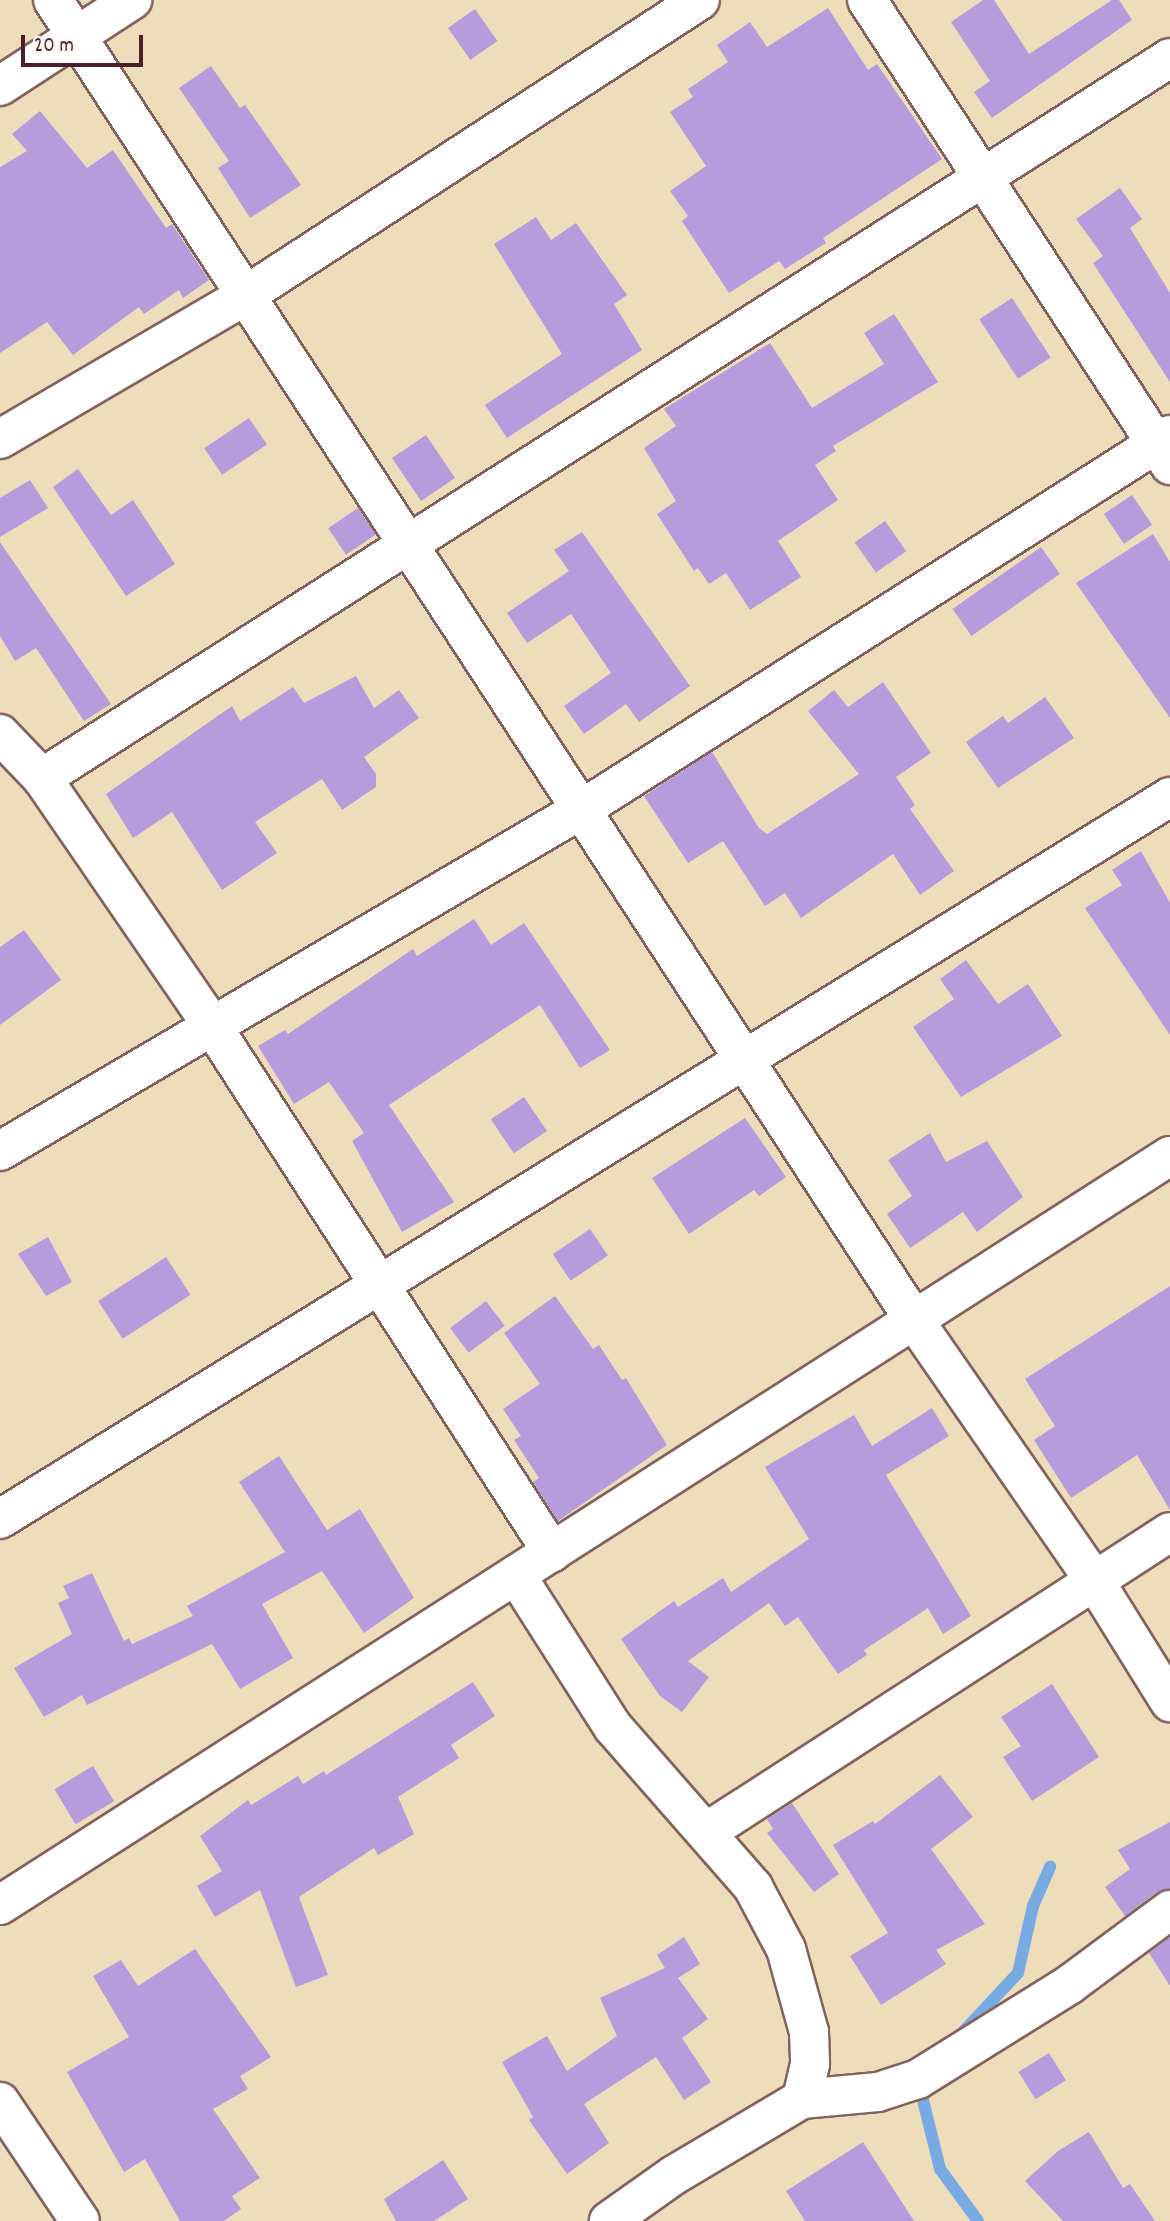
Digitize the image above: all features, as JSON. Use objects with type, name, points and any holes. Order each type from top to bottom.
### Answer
[{"type":"street","points":[[53,0],[914,1320],[1094,1580],[1170,1702]]},
{"type":"street","points":[[0,86],[132,0]]},
{"type":"street","points":[[0,439],[246,295],[700,0]]},
{"type":"street","points":[[0,1151],[211,1024],[582,809],[1166,448],[867,0]]},
{"type":"street","points":[[42,778],[1170,58]]},
{"type":"street","points":[[0,734],[42,778],[211,1024],[552,1552]]},
{"type":"street","points":[[0,1519],[1170,797]]},
{"type":"street","points":[[0,1905],[1170,1156]]},
{"type":"street","points":[[708,1831],[1170,1532]]},
{"type":"street","points":[[516,1575],[613,1727],[708,1831],[753,1887],[786,1949],[809,2032],[810,2064],[802,2099]]},
{"type":"street","points":[[609,2221],[674,2175],[802,2099],[878,2092],[918,2079],[1069,1985],[1170,1910]]},
{"type":"street","points":[[0,2102],[80,2221]]},
{"type":"building","points":[[983,0],[994,0],[1029,54],[1112,0],[1119,0],[1132,20],[992,118],[974,92],[990,81],[951,22]]},
{"type":"building","points":[[828,8],[868,70],[877,64],[942,159],[823,238],[826,243],[785,269],[779,261],[729,293],[682,221],[688,216],[670,191],[706,166],[670,112],[693,97],[688,89],[728,62],[717,45],[750,22],[767,47]]},
{"type":"building","points":[[475,9],[497,41],[470,60],[448,28]]},
{"type":"building","points":[[211,66],[240,108],[245,105],[301,185],[250,218],[218,168],[229,161],[179,88]]},
{"type":"building","points":[[40,111],[87,168],[113,150],[166,228],[172,224],[209,280],[183,298],[179,290],[144,314],[139,307],[73,355],[47,322],[0,353],[0,167],[27,151],[12,134]]},
{"type":"building","points":[[1120,188],[1142,219],[1130,228],[1170,293],[1170,382],[1093,263],[1103,256],[1076,219]]},
{"type":"building","points":[[536,217],[551,240],[576,223],[627,295],[614,304],[642,350],[507,438],[485,405],[562,354],[494,244]]},
{"type":"building","points":[[1012,298],[1051,358],[1018,379],[979,319]]},
{"type":"building","points":[[894,314],[938,382],[833,446],[836,451],[815,465],[838,500],[778,541],[801,577],[750,610],[726,573],[709,584],[698,568],[694,571],[657,514],[676,501],[644,448],[676,426],[664,409],[770,343],[812,408],[884,364],[864,333]]},
{"type":"building","points":[[249,418],[267,445],[222,475],[204,448]]},
{"type":"building","points":[[426,435],[455,478],[421,501],[392,458]]},
{"type":"building","points":[[78,469],[111,515],[133,500],[175,564],[126,596],[53,487]]},
{"type":"building","points":[[30,480],[48,508],[0,537],[0,498]]},
{"type":"building","points":[[1132,495],[1152,525],[1124,544],[1104,514]]},
{"type":"building","points":[[358,508],[376,535],[346,555],[328,528]]},
{"type":"building","points":[[885,521],[906,551],[876,573],[855,542]]},
{"type":"building","points":[[582,532],[690,686],[639,722],[626,704],[584,734],[564,706],[611,673],[571,614],[527,643],[507,613],[569,571],[554,550]]},
{"type":"building","points":[[1153,534],[1170,562],[1170,718],[1076,583]]},
{"type":"building","points":[[0,542],[111,704],[84,721],[36,648],[15,661],[0,636]]},
{"type":"building","points":[[1041,547],[1060,574],[971,636],[953,609]]},
{"type":"building","points":[[356,676],[374,708],[399,690],[419,718],[364,757],[376,774],[376,787],[342,810],[322,779],[255,822],[277,853],[222,890],[172,812],[133,838],[106,794],[232,706],[240,721],[293,687],[304,703]]},
{"type":"building","points":[[883,682],[931,753],[896,777],[915,805],[910,809],[954,871],[920,895],[893,854],[801,918],[785,893],[765,906],[723,841],[688,863],[644,796],[712,752],[759,828],[767,834],[859,774],[808,711],[834,690],[848,707]]},
{"type":"building","points":[[1045,697],[1074,738],[998,788],[966,742],[1003,716],[1008,723]]},
{"type":"building","points":[[1141,851],[1170,903],[1170,1035],[1085,908],[1122,885],[1112,870]]},
{"type":"building","points":[[474,919],[491,945],[524,923],[610,1050],[580,1068],[540,1005],[389,1105],[454,1202],[402,1232],[352,1141],[364,1133],[329,1082],[294,1104],[258,1046],[285,1030],[288,1034],[413,949],[417,956]]},
{"type":"building","points":[[24,930],[61,980],[0,1025],[0,947]]},
{"type":"building","points":[[966,960],[998,1004],[1028,984],[1062,1036],[961,1097],[913,1027],[954,999],[940,979]]},
{"type":"building","points":[[524,1097],[547,1131],[514,1153],[491,1119]]},
{"type":"building","points":[[745,1118],[786,1177],[759,1196],[754,1190],[689,1234],[652,1178]]},
{"type":"building","points":[[930,1133],[946,1162],[987,1141],[1023,1197],[977,1232],[963,1212],[910,1248],[887,1214],[912,1196],[888,1160]]},
{"type":"building","points":[[590,1229],[608,1256],[571,1281],[553,1254]]},
{"type":"building","points":[[48,1237],[72,1282],[46,1296],[18,1254]]},
{"type":"building","points":[[166,1257],[191,1295],[123,1339],[98,1301]]},
{"type":"building","points":[[1170,1286],[1170,1510],[1137,1455],[1071,1498],[1034,1440],[1055,1426],[1025,1379]]},
{"type":"building","points":[[555,1296],[593,1349],[599,1345],[622,1380],[626,1378],[667,1445],[558,1521],[533,1482],[539,1478],[514,1440],[521,1436],[503,1409],[540,1384],[504,1333]]},
{"type":"building","points":[[486,1301],[505,1326],[469,1353],[450,1328]]},
{"type":"building","points":[[932,1408],[949,1436],[886,1475],[971,1616],[943,1634],[928,1608],[864,1650],[867,1655],[838,1674],[798,1617],[785,1626],[769,1603],[688,1661],[709,1677],[682,1712],[660,1696],[621,1639],[674,1601],[678,1607],[723,1578],[731,1592],[809,1539],[765,1467],[854,1415],[872,1446]]},
{"type":"building","points":[[279,1456],[327,1530],[360,1509],[414,1598],[364,1633],[322,1571],[262,1604],[293,1658],[240,1689],[212,1644],[87,1705],[82,1695],[44,1717],[14,1668],[72,1634],[58,1603],[69,1598],[63,1586],[92,1573],[124,1641],[129,1638],[132,1644],[193,1616],[187,1606],[285,1552],[239,1482]]},
{"type":"building","points":[[473,1682],[495,1716],[451,1745],[459,1758],[398,1797],[414,1834],[378,1855],[374,1848],[299,1897],[328,1975],[296,1987],[260,1890],[215,1917],[197,1886],[222,1871],[200,1836],[248,1800],[251,1805],[298,1776],[303,1784],[324,1771],[326,1775]]},
{"type":"building","points":[[1052,1684],[1099,1757],[1032,1801],[1003,1757],[1021,1746],[1001,1717]]},
{"type":"building","points":[[93,1766],[114,1801],[76,1824],[54,1789]]},
{"type":"building","points":[[940,1775],[973,1817],[931,1849],[985,1924],[936,1950],[946,1964],[881,2005],[850,1956],[888,1933],[833,1845],[873,1821],[875,1824]]},
{"type":"building","points":[[792,1803],[839,1874],[814,1892],[767,1833],[773,1829],[767,1819]]},
{"type":"building","points":[[1170,1822],[1170,1889],[1157,1892],[1125,1916],[1105,1887],[1130,1869],[1118,1850]]},
{"type":"building","points":[[684,1937],[700,1964],[678,1978],[708,2019],[682,2038],[711,2082],[684,2100],[656,2057],[584,2104],[609,2143],[567,2174],[529,2120],[533,2117],[502,2062],[547,2036],[567,2071],[617,2036],[600,1998],[665,1968],[657,1955]]},
{"type":"building","points":[[1170,1937],[1170,1986],[1149,1953]]},
{"type":"building","points":[[195,1949],[271,2057],[240,2076],[248,2089],[213,2109],[260,2178],[232,2196],[241,2209],[224,2221],[180,2221],[145,2159],[124,2172],[67,2072],[129,2037],[93,1976],[121,1960],[138,1986]]},
{"type":"building","points":[[1049,2053],[1066,2080],[1035,2099],[1018,2072]]},
{"type":"building","points":[[1089,2132],[1123,2188],[1130,2184],[1155,2221],[1063,2221],[1025,2181],[1058,2151]]},
{"type":"building","points":[[863,2142],[914,2221],[805,2221],[786,2191]]},
{"type":"building","points":[[443,2160],[468,2199],[434,2221],[396,2221],[384,2199]]},
{"type":"waterway","points":[[961,2034],[1018,1973],[1033,1906],[1050,1867]]},
{"type":"waterway","points":[[919,2084],[940,2169],[978,2221]]}]
